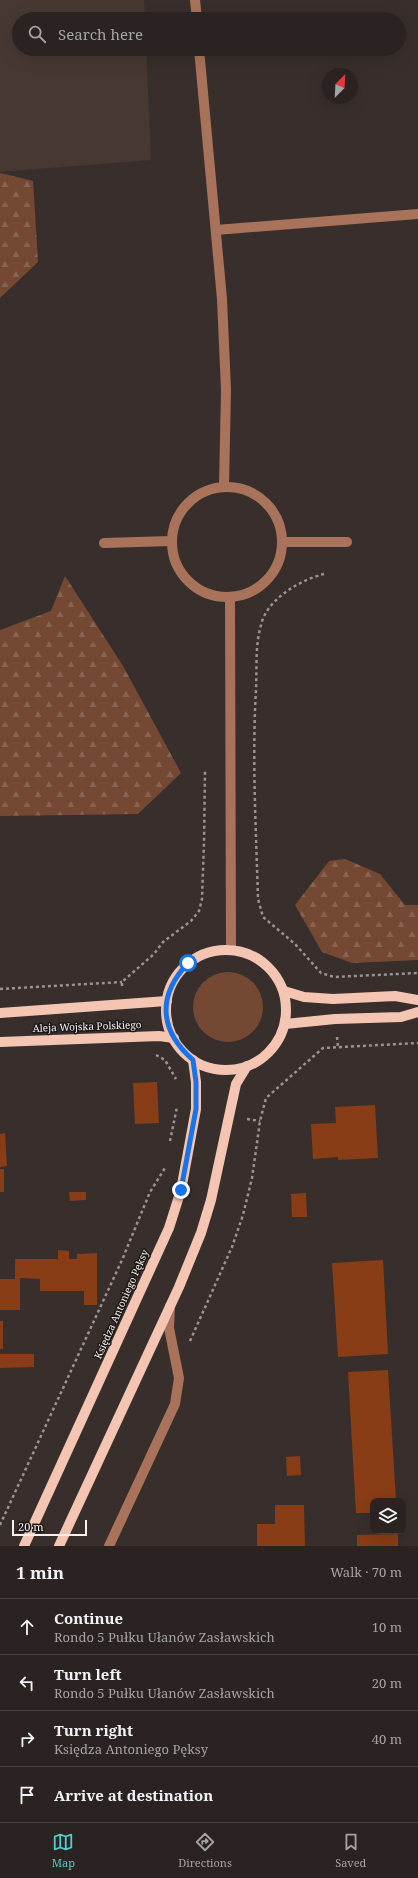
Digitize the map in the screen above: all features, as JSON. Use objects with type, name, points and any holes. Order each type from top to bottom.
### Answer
[{"type":"main road","points":[[215,950],[231,950],[247,953],[263,962],[276,975],[284,991],[287,1009],[285,1024],[280,1038],[271,1050],[260,1060],[233,1070],[219,1070],[193,1060],[180,1048],[171,1033],[166,1016],[170,986],[178,974],[188,963],[201,955],[215,950]]},
{"type":"main road","points":[[284,991],[304,997],[333,999],[395,996],[418,1000]]},
{"type":"main road","name":"Aleja Wojska Polskiego","points":[[0,1013],[167,1001]]},
{"type":"main road","points":[[285,1024],[335,1019],[401,1017],[418,1012]]},
{"type":"main road","name":"Aleja Wojska Polskiego","points":[[0,1042],[152,1036],[174,1038]]},
{"type":"main road","name":"Księdza Antoniego Pęksy","points":[[24,1546],[169,1228],[181,1190],[196,1109],[196,1082],[193,1060]]},
{"type":"main road","points":[[59,1546],[170,1305],[201,1233],[209,1207],[236,1084],[247,1066]]},
{"type":"lane","points":[[195,0],[196,12]]},
{"type":"lane","points":[[200,56],[222,299],[225,375],[224,486]]},
{"type":"lane","points":[[216,230],[418,214]]},
{"type":"lane","points":[[224,486],[240,488],[254,493],[266,502],[275,514],[281,527],[283,542],[280,559],[273,575],[260,587],[245,595],[230,598],[213,596],[199,590],[188,581],[173,555],[171,541],[174,524],[186,505],[193,498],[208,490],[224,486]]},
{"type":"lane","points":[[104,543],[171,541]]},
{"type":"lane","points":[[283,542],[347,542]]},
{"type":"lane","points":[[230,598],[231,950]]},
{"type":"lane","points":[[109,1546],[175,1404],[180,1378],[169,1328],[170,1305]]},
{"type":"path","points":[[324,574],[309,577],[291,587],[272,604],[261,624],[254,724],[258,899],[263,917],[295,944],[321,973],[334,977],[418,973]]},
{"type":"path","points":[[0,989],[122,982],[154,954],[163,942],[191,921],[199,910],[202,899],[205,771]]},
{"type":"path","points":[[122,982],[122,1005]]},
{"type":"path","points":[[229,1116],[260,1121],[266,1098],[323,1048],[418,1043]]},
{"type":"path","points":[[149,1053],[165,1060],[177,1079],[177,1085]]},
{"type":"path","points":[[169,1145],[177,1101]]},
{"type":"path","points":[[177,1106],[196,1109]]},
{"type":"path","points":[[0,1525],[122,1260],[150,1192],[166,1167]]},
{"type":"shaded area","points":[[0,0],[144,0],[145,12],[12,12],[12,56],[146,56],[151,160],[0,172]]},
{"type":"green space","points":[[0,173],[33,181],[38,262],[0,298]]},
{"type":"green space","points":[[65,576],[123,666],[181,773],[138,814],[0,816],[0,630],[51,611]]},
{"type":"green space","points":[[345,859],[380,874],[405,905],[418,905],[418,960],[352,963],[322,952],[295,905],[329,861]]},
{"type":"green space","points":[[221,972],[235,972],[248,978],[257,987],[263,1000],[261,1020],[253,1032],[235,1042],[221,1042],[208,1036],[199,1027],[193,1014],[193,1000],[199,987],[208,978]]},
{"type":"building","points":[[157,1082],[159,1123],[135,1124],[133,1083]]},
{"type":"building","points":[[375,1105],[378,1158],[338,1160],[338,1157],[313,1159],[311,1124],[336,1123],[335,1107]]},
{"type":"building","points":[[5,1133],[7,1166],[0,1167],[0,1134]]},
{"type":"building","points":[[0,1169],[4,1169],[4,1192],[0,1192]]},
{"type":"building","points":[[69,1192],[86,1192],[86,1200],[70,1201]]},
{"type":"building","points":[[306,1193],[307,1217],[292,1217],[291,1194]]},
{"type":"building","points":[[58,1250],[69,1251],[69,1259],[77,1259],[77,1254],[97,1253],[97,1305],[84,1305],[84,1291],[40,1291],[40,1279],[20,1278],[20,1310],[0,1310],[0,1279],[15,1279],[15,1259],[58,1259]]},
{"type":"building","points":[[383,1260],[388,1354],[338,1357],[332,1263]]},
{"type":"building","points":[[0,1321],[3,1321],[3,1349],[0,1349]]},
{"type":"building","points":[[0,1354],[34,1354],[34,1367],[0,1368]]},
{"type":"building","points":[[388,1370],[396,1498],[370,1498],[370,1513],[356,1513],[348,1372]]},
{"type":"building","points":[[300,1456],[301,1475],[287,1476],[286,1457]]},
{"type":"building","points":[[275,1505],[304,1505],[305,1546],[257,1546],[257,1524],[275,1524]]},
{"type":"building","points":[[398,1534],[398,1546],[357,1546],[357,1535]]},
{"type":"route","points":[[181,1190],[196,1109],[196,1082],[193,1060],[180,1048],[171,1033],[166,1016],[170,986],[188,963]]}]
